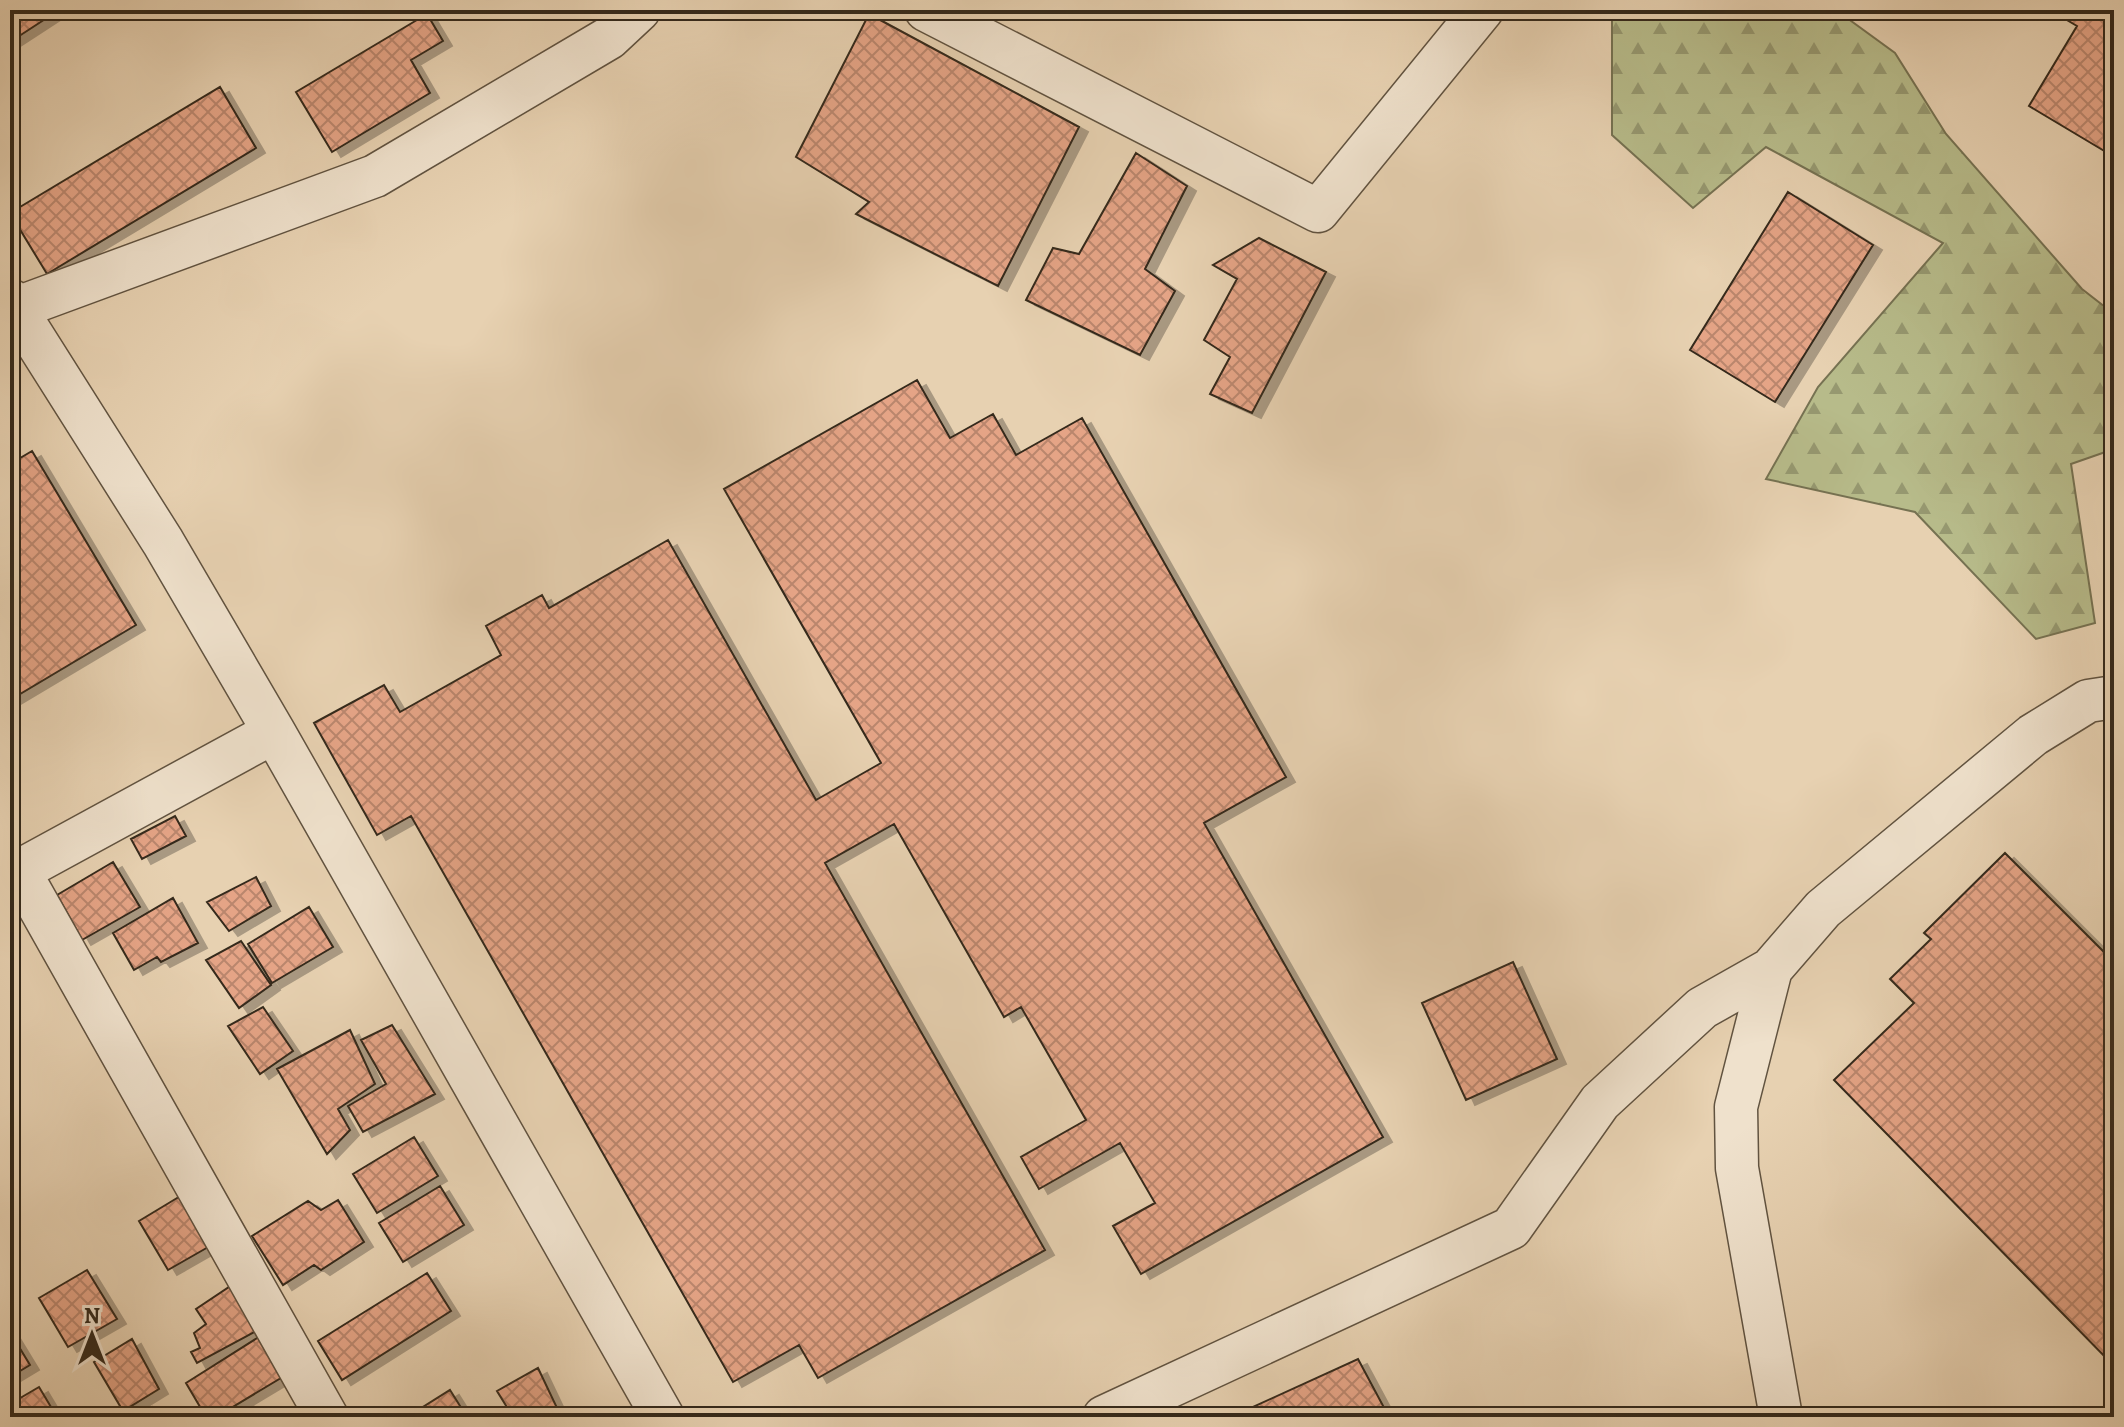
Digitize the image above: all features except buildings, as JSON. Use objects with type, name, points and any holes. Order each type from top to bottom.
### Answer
[{"type":"street","points":[[639,10],[609,38],[375,176],[14,304],[163,542],[274,732],[663,1417]]},
{"type":"street","points":[[926,10],[1318,211],[1482,10]]},
{"type":"street","points":[[1104,1417],[1511,1228],[1600,1102],[1702,1008],[1771,969],[1823,909],[2033,735],[2088,701],[2114,697]]},
{"type":"street","points":[[274,732],[19,871],[327,1417]]},
{"type":"street","points":[[1771,969],[1736,1107],[1737,1168],[1781,1417]]},
{"type":"green space","points":[[1612,10],[1836,10],[1895,53],[1946,134],[2082,289],[2114,314],[2114,449],[2071,464],[2095,623],[2036,639],[1915,512],[1766,479],[1818,387],[1943,243],[1766,147],[1693,208],[1612,135]]}]
